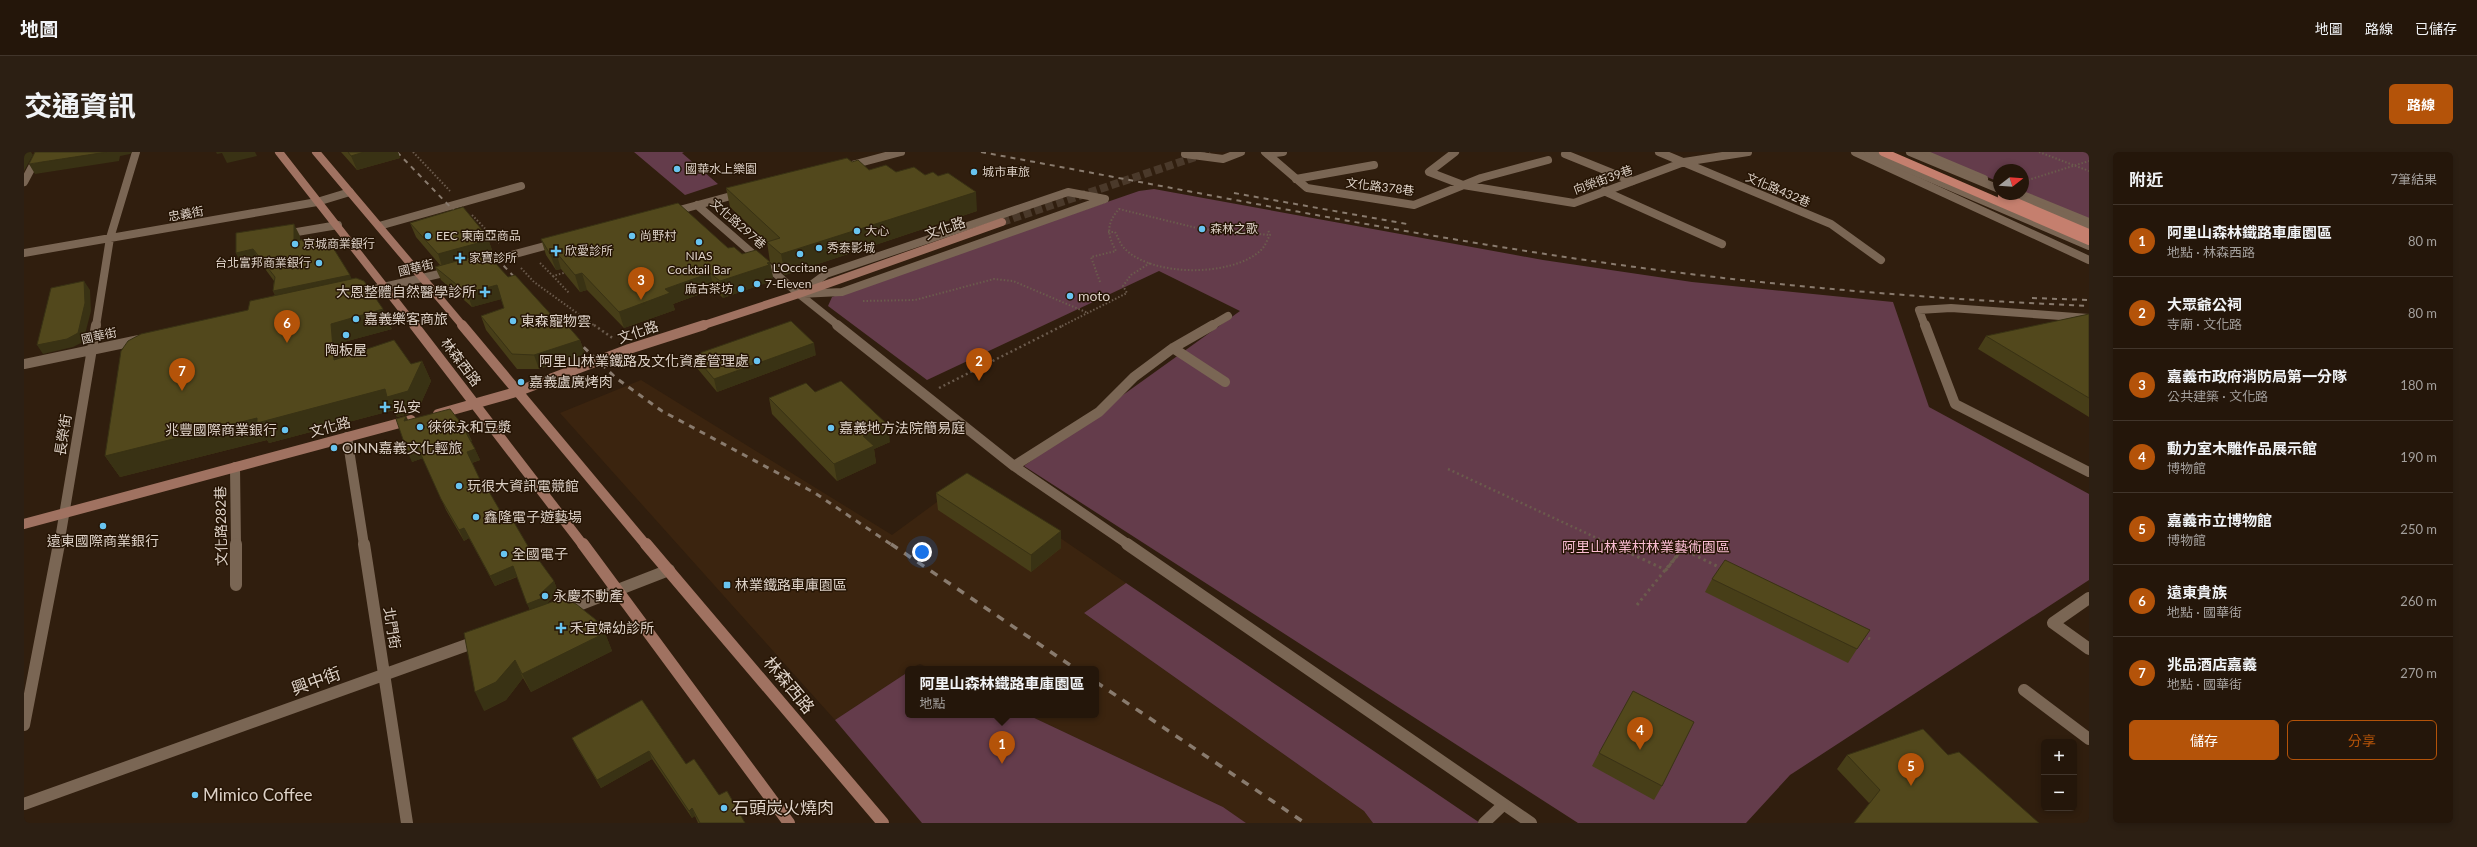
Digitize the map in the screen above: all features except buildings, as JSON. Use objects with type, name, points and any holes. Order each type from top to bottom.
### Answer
[{"type":"main road","name":"林森西路","points":[[279,152],[317,202],[338,225],[386,286],[474,405],[619,591],[789,823]]},
{"type":"main road","name":"林森西路","points":[[316,152],[425,279],[516,392],[883,823]]},
{"type":"main road","points":[[1883,152],[2089,241]]},
{"type":"main road","points":[[1898,152],[2089,233]]},
{"type":"main road","name":"文化路","points":[[24,524],[346,437],[474,405],[516,392],[629,349],[799,294],[1002,222]]},
{"type":"street","points":[[24,182],[40,152]]},
{"type":"street","name":"長榮街","points":[[24,725],[27,695],[65,513],[110,238],[136,152]]},
{"type":"street","points":[[841,168],[901,152]]},
{"type":"street","points":[[1187,153],[1223,159],[1241,152]]},
{"type":"street","points":[[1266,153],[1283,152]]},
{"type":"street","points":[[1455,152],[1429,172],[1463,185]]},
{"type":"street","name":"文化路432巷","points":[[1659,152],[1831,224],[1881,260]]},
{"type":"street","name":"向榮街39巷","points":[[1463,185],[1574,203],[1684,162],[1748,152]]},
{"type":"street","points":[[1855,152],[2089,260]]},
{"type":"street","points":[[1869,152],[2089,246]]},
{"type":"street","points":[[1910,152],[1993,187]]},
{"type":"street","points":[[1920,152],[1993,182]]},
{"type":"street","name":"文化路378巷","points":[[1266,153],[1307,188],[1414,205],[1463,185],[1548,160]]},
{"type":"street","points":[[1565,154],[1632,181]]},
{"type":"street","points":[[1296,179],[1374,165]]},
{"type":"street","points":[[379,226],[521,186]]},
{"type":"street","points":[[666,213],[750,191]]},
{"type":"street","points":[[1604,191],[1722,244]]},
{"type":"street","name":"忠義街","points":[[24,253],[317,202],[350,192]]},
{"type":"street","points":[[1068,192],[1105,199],[842,292],[799,294],[826,274],[1068,192]]},
{"type":"street","points":[[2029,198],[2089,222]]},
{"type":"street","points":[[2024,200],[2089,227]]},
{"type":"street","name":"文化路297巷","points":[[697,205],[799,294],[926,394],[1014,466],[1531,823]]},
{"type":"street","points":[[277,235],[338,225]]},
{"type":"street","points":[[475,265],[567,240]]},
{"type":"street","name":"國華街","points":[[347,295],[425,279],[461,269]]},
{"type":"street","points":[[2089,318],[1951,308],[1919,310],[1955,404],[2089,472]]},
{"type":"street","points":[[1014,466],[1099,412],[1134,377],[1173,348],[1228,316]]},
{"type":"street","name":"國華街","points":[[24,364],[146,339]]},
{"type":"street","points":[[1173,348],[1225,382]]},
{"type":"street","name":"北門街","points":[[346,437],[385,675],[407,823]]},
{"type":"street","name":"文化路282巷","points":[[235,467],[236,586]]},
{"type":"street","points":[[553,614],[619,591],[669,570]]},
{"type":"street","points":[[2089,598],[2053,623],[2089,649]]},
{"type":"street","name":"興中街","points":[[24,804],[487,638]]},
{"type":"street","points":[[2024,690],[2089,740]]},
{"type":"street","points":[[1484,823],[1503,805]]},
{"type":"path","points":[[2039,152],[2089,171]]},
{"type":"path","points":[[2029,180],[2089,161]]},
{"type":"path","points":[[1100,282],[1090,257],[1116,251],[1108,232],[1110,218],[1118,209],[1201,229],[1270,235]]},
{"type":"path","points":[[1268,230],[1270,235]]},
{"type":"path","points":[[1108,232],[1115,232],[1122,248],[1150,263],[1164,267],[1213,270],[1260,251],[1270,235]]},
{"type":"path","points":[[510,255],[534,282],[629,349]]},
{"type":"path","points":[[926,394],[1127,293],[1123,286],[1131,275],[1150,263]]},
{"type":"path","points":[[553,276],[569,293]]},
{"type":"path","points":[[861,301],[915,300],[994,278],[1013,281],[1054,300],[1088,313]]},
{"type":"path","points":[[1448,469],[1666,570]]},
{"type":"path","points":[[1666,570],[1682,549]]},
{"type":"path","points":[[1666,570],[1682,549]]},
{"type":"path","points":[[1682,549],[1726,570]]},
{"type":"path","points":[[1637,606],[1678,555]]},
{"type":"path","points":[[1855,632],[1870,639]]},
{"type":"shaded area","points":[[641,380],[892,535],[971,477],[1126,583],[1084,613],[1364,811],[1373,823],[1246,823],[1223,807],[1034,718],[1099,718],[1099,666],[924,666],[920,664],[915,666],[905,666],[905,674],[835,720],[560,413]]},
{"type":"green space","name":"國華水上樂園","points":[[634,152],[684,152],[682,153],[718,184],[685,195]]},
{"type":"green space","points":[[1928,152],[2089,152],[2089,220],[2029,195],[2029,164],[1993,164],[1993,179]]},
{"type":"green space","name":"阿里山林業村林業藝術園區","points":[[1154,189],[1543,260],[1692,282],[1893,302],[1929,407],[2089,494],[2089,580],[1790,775],[1746,823],[1578,823],[1024,466],[1240,311],[1159,271],[927,380],[828,306],[832,297],[1139,191]]},
{"type":"green space","points":[[1126,583],[1480,823],[1373,823],[1364,811],[1084,613]]},
{"type":"green space","points":[[905,674],[905,718],[1034,718],[1223,807],[1246,823],[922,823],[835,720]]},
{"type":"tunnel","points":[[1002,222],[1210,152]]},
{"type":"railway","points":[[397,152],[461,218]]},
{"type":"railway","points":[[981,152],[1375,226],[1613,264],[1732,279],[1851,291],[1970,300],[2089,306]]},
{"type":"railway","points":[[1234,193],[1407,224]]},
{"type":"railway","points":[[483,244],[520,283]]},
{"type":"railway","points":[[2032,298],[2089,300]]},
{"type":"railway","points":[[575,339],[616,378],[662,411],[815,493],[892,545]]},
{"type":"railway","points":[[891,544],[1072,666]]},
{"type":"railway","points":[[1099,684],[1305,823]]},
{"type":"place","name":"國華水上樂園","points":[[677,169]]},
{"type":"place","name":"城市車旅","points":[[974,172]]},
{"type":"place","name":"森林之歌","points":[[1202,229]]},
{"type":"place","name":"大心","points":[[857,231]]},
{"type":"place","name":"EEC 東南亞商品","points":[[428,236]]},
{"type":"place","name":"尚野村","points":[[632,236]]},
{"type":"place","name":"NIAS Cocktail Bar","points":[[699,242]]},
{"type":"place","name":"京城商業銀行","points":[[295,244]]},
{"type":"place","name":"秀泰影城","points":[[819,248]]},
{"type":"place","name":"欣愛診所","points":[[556,251]]},
{"type":"place","name":"L'Occitane","points":[[800,254]]},
{"type":"place","name":"家寶診所","points":[[460,258]]},
{"type":"place","name":"台北富邦商業銀行","points":[[319,263]]},
{"type":"place","name":"7-Eleven","points":[[757,284]]},
{"type":"place","name":"麻古茶坊","points":[[741,289]]},
{"type":"place","name":"大恩整體自然醫學診所","points":[[485,292]]},
{"type":"place","name":"moto","points":[[1070,296]]},
{"type":"place","name":"嘉義市政府消防局第一分隊","points":[[641,300]]},
{"type":"place","name":"嘉義樂客商旅","points":[[356,319]]},
{"type":"place","name":"東森寵物雲","points":[[513,321]]},
{"type":"place","name":"陶板屋","points":[[346,335]]},
{"type":"place","name":"遠東貴族","points":[[287,343]]},
{"type":"place","name":"阿里山林業鐵路及文化資產管理處","points":[[757,361]]},
{"type":"place","name":"大眾爺公祠","points":[[979,381]]},
{"type":"place","name":"嘉義盧廣烤肉","points":[[521,382]]},
{"type":"place","name":"兆品酒店嘉義","points":[[182,391]]},
{"type":"place","name":"弘安","points":[[385,407]]},
{"type":"place","name":"徠徠永和豆漿","points":[[420,427]]},
{"type":"place","name":"嘉義地方法院簡易庭","points":[[831,428]]},
{"type":"place","name":"兆豐國際商業銀行","points":[[285,430]]},
{"type":"place","name":"OINN嘉義文化輕旅","points":[[334,448]]},
{"type":"place","name":"玩很大資訊電競館","points":[[459,486]]},
{"type":"place","name":"鑫隆電子遊藝場","points":[[476,517]]},
{"type":"place","name":"遠東國際商業銀行","points":[[103,526]]},
{"type":"place","name":"全國電子","points":[[504,554]]},
{"type":"place","name":"林業鐵路車庫園區","points":[[727,585]]},
{"type":"place","name":"永慶不動產","points":[[545,596]]},
{"type":"place","name":"禾宜婦幼診所","points":[[561,628]]},
{"type":"place","name":"動力室木雕作品展示館","points":[[1640,750]]},
{"type":"place","name":"阿里山森林鐵路車庫園區","points":[[1002,764]]},
{"type":"place","name":"嘉義市立博物館","points":[[1911,786]]},
{"type":"place","name":"Mimico Coffee","points":[[195,795]]},
{"type":"place","name":"石頭炭火燒肉","points":[[724,808]]}]
